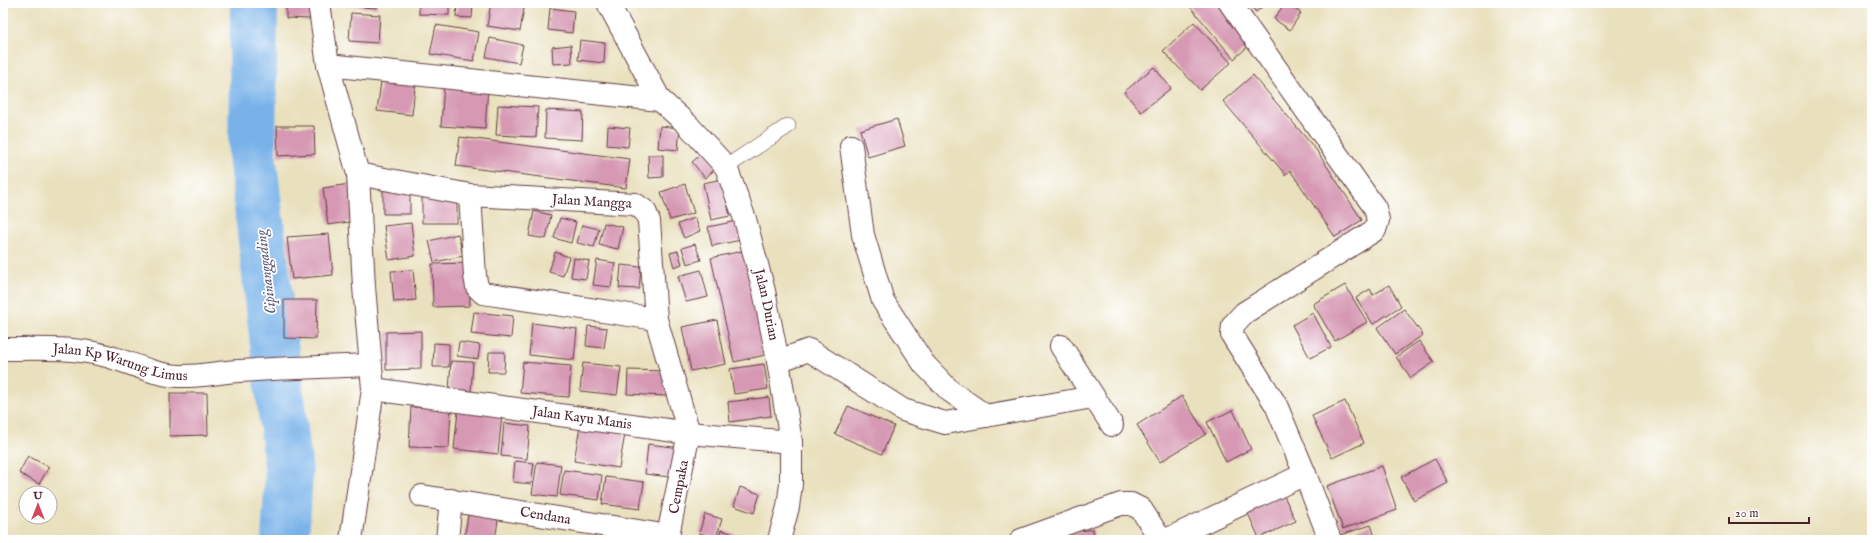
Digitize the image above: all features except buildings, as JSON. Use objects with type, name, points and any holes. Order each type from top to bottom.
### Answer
[{"type":"street","points":[[319,3],[328,65],[358,174],[370,365],[373,390],[351,540]]},
{"type":"street","points":[[608,3],[660,100]]},
{"type":"street","points":[[1230,3],[1375,208],[1378,220],[1374,230],[1244,313],[1233,325],[1232,335],[1276,405],[1305,474],[1330,540]]},
{"type":"street","points":[[328,65],[660,100]]},
{"type":"street","name":"Jalan Durian","points":[[660,100],[687,124],[726,167],[745,218],[764,291],[778,361],[791,442],[791,484],[788,507],[779,540]]},
{"type":"street","points":[[851,146],[864,235],[883,301],[924,364],[950,391],[986,416]]},
{"type":"street","name":"Jalan Mangga","points":[[358,174],[470,195],[635,204],[640,206],[647,215],[649,221],[656,318],[690,433]]},
{"type":"street","points":[[470,195],[474,276],[477,287],[483,293],[656,318]]},
{"type":"street","points":[[1061,346],[1112,425]]},
{"type":"street","name":"Jalan Kp Warung Limus","points":[[3,350],[53,348],[76,350],[104,356],[156,373],[178,376],[193,376],[238,371],[370,365]]},
{"type":"street","points":[[778,361],[809,350],[903,410],[945,423],[1093,397]]},
{"type":"street","name":"Jalan Kayu Manis","points":[[373,390],[690,433],[791,442]]},
{"type":"street","name":"Cempaka","points":[[668,538],[690,433]]},
{"type":"street","points":[[1166,540],[1305,474]]},
{"type":"street","name":"Cendana","points":[[422,496],[451,500],[578,531],[668,538]]},
{"type":"street","points":[[446,540],[451,500]]},
{"type":"street","points":[[1021,540],[1121,504],[1131,504],[1141,509],[1161,540]]},
{"type":"lane","points":[[726,167],[788,126]]},
{"type":"waterway","name":"Cipinanggading","points":[[254,3],[252,154],[289,473],[285,540]]}]
